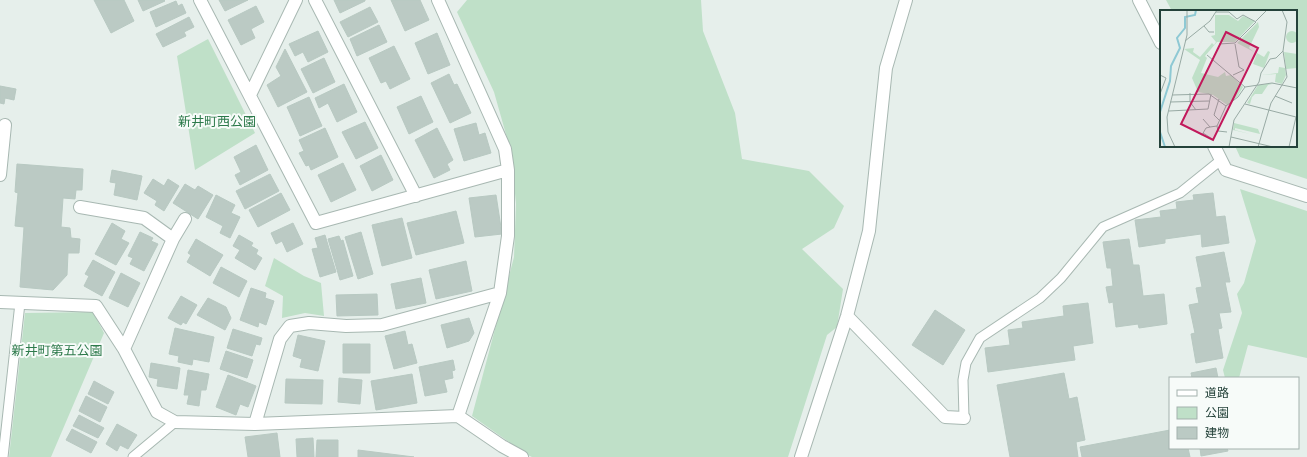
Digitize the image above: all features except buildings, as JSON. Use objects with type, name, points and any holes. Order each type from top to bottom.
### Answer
[{"type":"street","points":[[200,0],[316,223],[508,170]]},
{"type":"street","points":[[250,95],[296,0]]},
{"type":"street","points":[[315,0],[416,196]]},
{"type":"street","points":[[438,0],[505,149],[508,170],[508,236],[500,293],[458,416]]},
{"type":"street","points":[[801,457],[848,316],[868,231],[886,68],[906,0]]},
{"type":"street","points":[[1139,0],[1160,41]]},
{"type":"street","points":[[0,175],[5,125]]},
{"type":"street","points":[[1214,147],[1226,170],[1307,196]]},
{"type":"street","points":[[80,207],[144,218],[172,239]]},
{"type":"street","points":[[124,349],[172,239],[185,218]]},
{"type":"street","points":[[254,424],[280,339],[290,326],[309,323],[346,326],[382,325],[500,293]]},
{"type":"street","points":[[0,302],[96,306],[124,349],[157,412],[175,422],[254,424],[458,416],[502,446],[522,457]]},
{"type":"street","points":[[848,316],[945,417],[964,418]]},
{"type":"lane","points":[[964,418],[963,380],[966,363],[980,338],[1040,298],[1062,278],[1103,227],[1180,193],[1221,160]]},
{"type":"lane","points":[[3,457],[20,303]]},
{"type":"lane","points":[[133,457],[175,422]]},
{"type":"green space","points":[[467,0],[701,0],[703,31],[735,113],[742,159],[809,171],[844,206],[834,228],[802,249],[843,289],[837,327],[827,335],[788,457],[532,457],[472,416],[514,257],[516,204],[511,152],[494,92],[457,12]]},
{"type":"green space","points":[[1166,0],[1307,0],[1307,179],[1240,157],[1235,147],[1297,147],[1297,10],[1171,10]]},
{"type":"green space","name":"新井町西公園","points":[[208,39],[255,133],[195,170],[177,56]]},
{"type":"green space","points":[[1240,189],[1307,211],[1307,358],[1248,345],[1239,377],[1225,377],[1223,370],[1242,313],[1237,294],[1244,283],[1256,241]]},
{"type":"green space","points":[[274,258],[304,276],[321,283],[324,316],[305,313],[282,318],[283,296],[265,286]]},
{"type":"green space","name":"新井町第五公園","points":[[93,312],[104,333],[51,457],[9,457],[25,313]]}]
